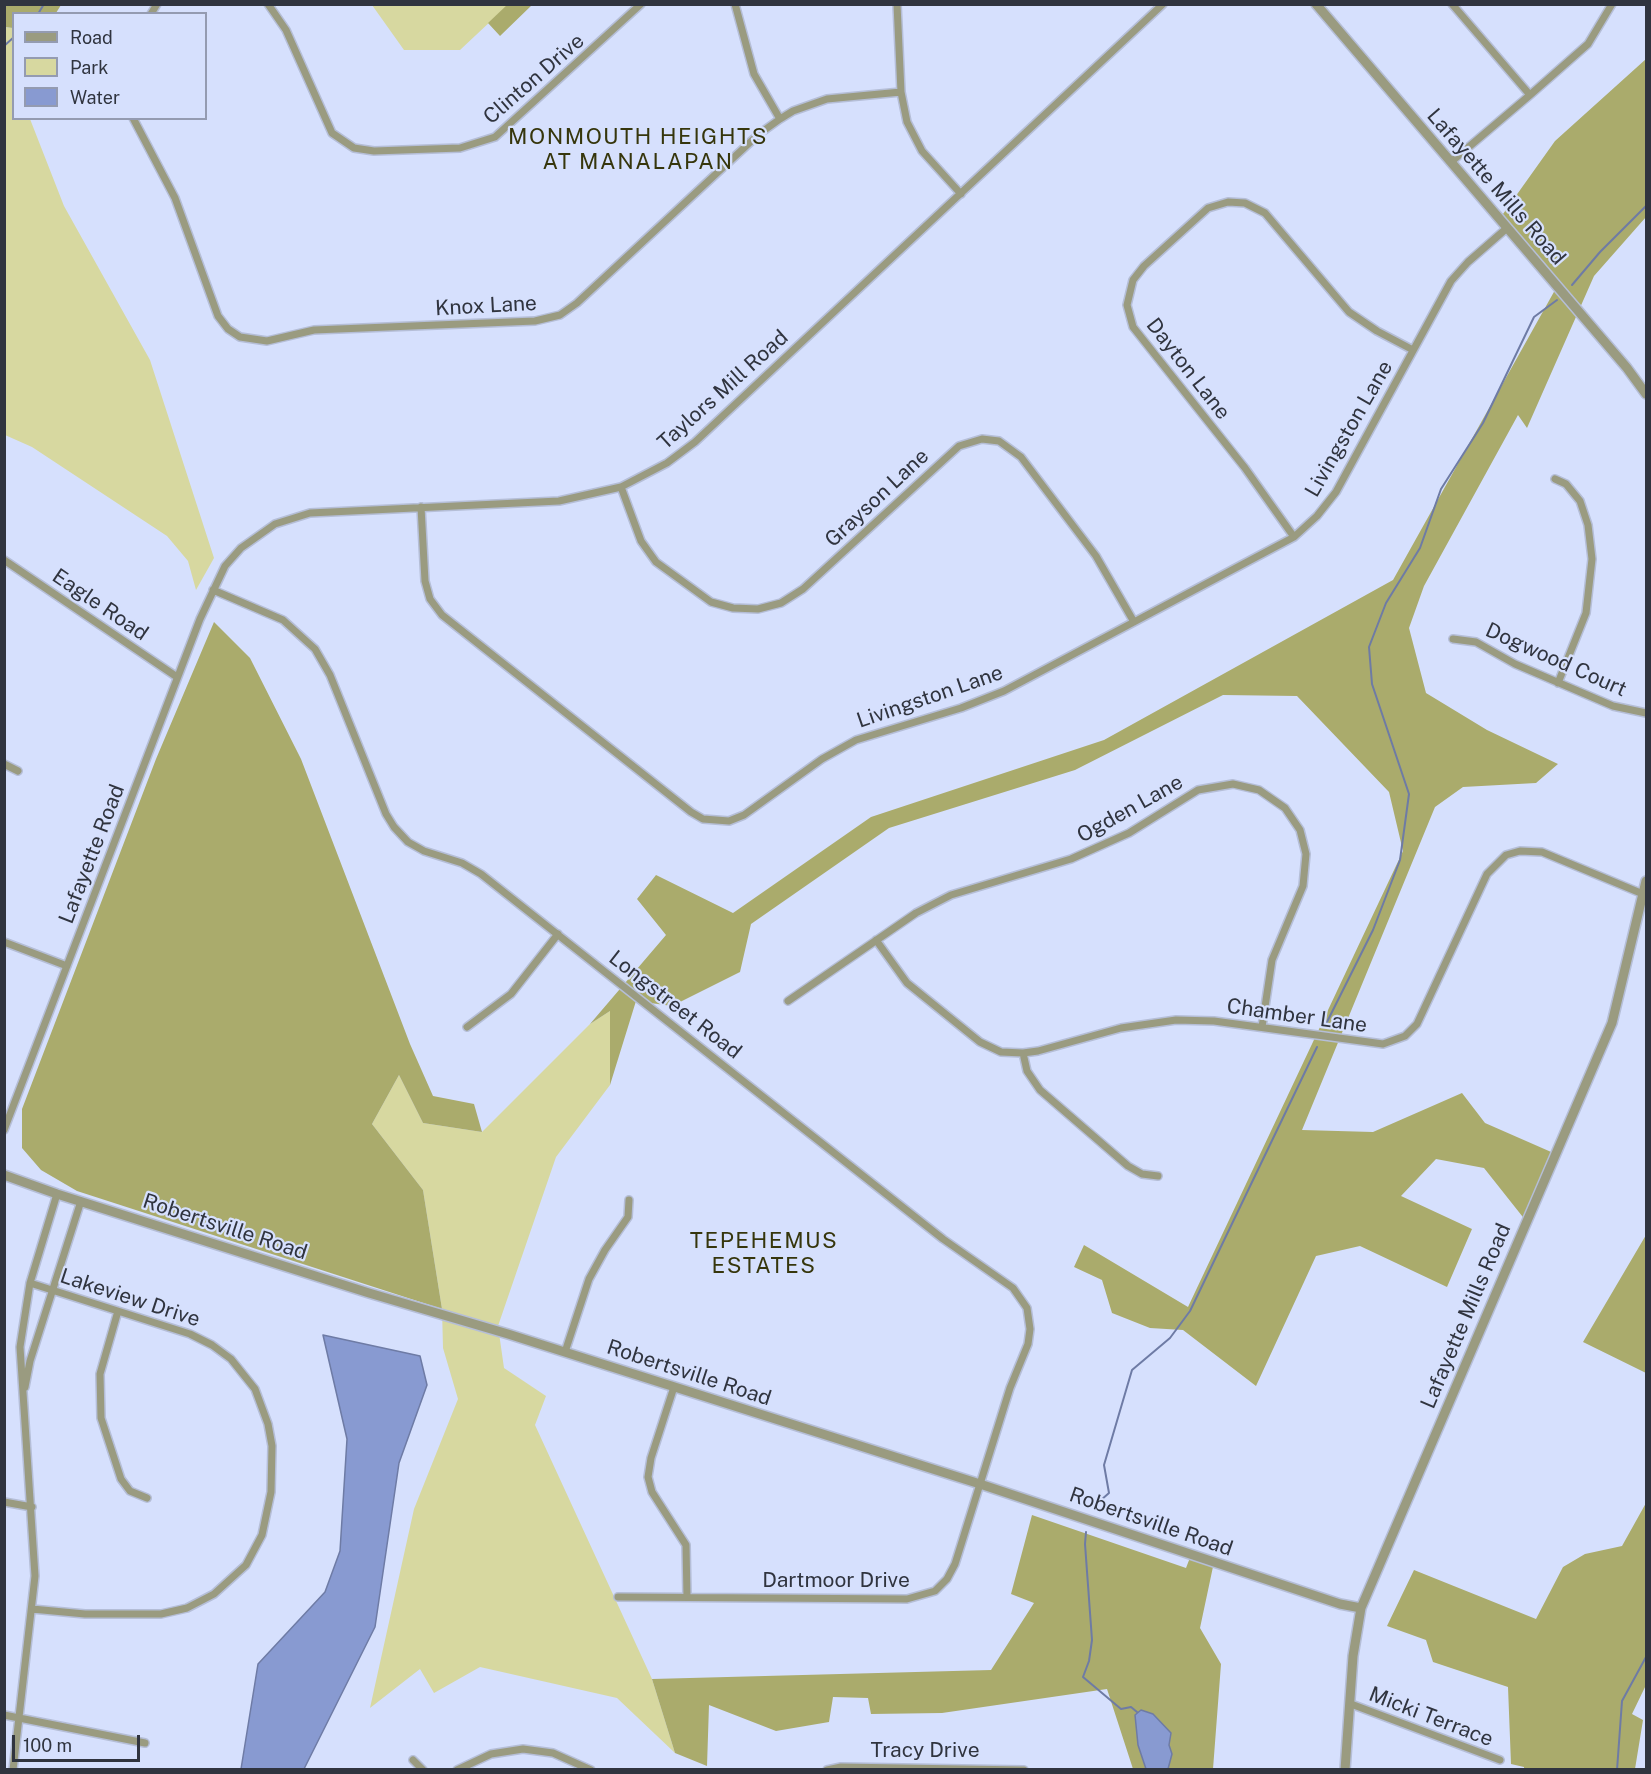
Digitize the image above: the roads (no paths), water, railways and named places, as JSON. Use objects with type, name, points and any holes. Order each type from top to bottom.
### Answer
[{"type":"street","name":"Clinton Drive","points":[[268,4],[286,30],[332,133],[354,148],[374,151],[460,148],[495,137],[641,4]]},
{"type":"street","points":[[735,4],[754,74],[780,119]]},
{"type":"street","points":[[897,4],[901,92],[907,122],[917,143],[961,194]]},
{"type":"street","name":"Taylors Mill Road","points":[[213,590],[225,566],[241,548],[263,531],[287,519],[332,511],[560,501],[621,487],[667,463],[695,442],[1162,4]]},
{"type":"street","name":"Lafayette Mills Road","points":[[1316,4],[1645,390]]},
{"type":"street","points":[[1452,4],[1530,95]]},
{"type":"street","points":[[1451,162],[1588,44],[1612,4]]},
{"type":"street","name":"Knox Lane","points":[[134,120],[175,198],[218,316],[228,329],[240,337],[255,341],[271,341],[314,330],[535,321],[560,315],[577,303],[759,134],[780,119],[793,111],[827,99],[901,92]]},
{"type":"street","name":"Dayton Lane","points":[[1293,537],[1245,468],[1133,327],[1127,305],[1133,280],[1144,266],[1208,208],[1228,202],[1245,203],[1264,213],[1348,312],[1413,350]]},
{"type":"street","name":"Livingston Lane","points":[[421,507],[425,581],[430,599],[441,615],[691,812],[709,820],[722,822],[738,819],[822,759],[856,740],[984,700],[1293,537],[1317,516],[1336,492],[1451,282],[1468,262],[1507,228]]},
{"type":"street","name":"Grayson Lane","points":[[621,487],[640,541],[656,562],[711,602],[733,608],[758,609],[781,603],[803,590],[959,446],[982,439],[999,441],[1021,457],[1096,556],[1134,622]]},
{"type":"street","points":[[1556,479],[1566,484],[1580,501],[1588,525],[1592,559],[1586,613],[1558,683]]},
{"type":"street","name":"Eagle Road","points":[[4,560],[177,678]]},
{"type":"street","name":"Lafayette Road","points":[[4,1130],[177,678],[213,590]]},
{"type":"street","name":"Longstreet Road","points":[[213,590],[283,620],[301,633],[315,649],[330,675],[386,814],[400,835],[424,851],[462,863],[481,874],[943,1239],[1020,1294],[1027,1308],[1030,1335],[1010,1388],[980,1484]]},
{"type":"street","name":"Dogwood Court","points":[[1453,639],[1476,642],[1515,664],[1612,706],[1647,713]]},
{"type":"street","points":[[4,764],[18,771]]},
{"type":"street","name":"Ogden Lane","points":[[788,1001],[916,913],[951,895],[1071,859],[1102,847],[1198,790],[1222,784],[1247,786],[1270,795],[1285,808],[1300,831],[1306,854],[1303,886],[1272,960],[1262,1027]]},
{"type":"street","name":"Chamber Lane","points":[[876,940],[907,983],[980,1042],[1001,1052],[1023,1053],[1152,1022],[1196,1020],[1262,1027],[1375,1044],[1405,1036],[1421,1017],[1486,874],[1495,863],[1512,853],[1520,850],[1542,852],[1643,894]]},
{"type":"street","name":"Lafayette Mills Road","points":[[1345,1770],[1353,1656],[1361,1608],[1612,1023],[1647,881]]},
{"type":"street","points":[[467,1026],[511,994],[558,934]]},
{"type":"street","points":[[4,942],[67,966]]},
{"type":"street","points":[[1023,1053],[1027,1071],[1040,1090],[1091,1131],[1128,1166],[1142,1174],[1158,1176]]},
{"type":"street","name":"Robertsville Road","points":[[4,1174],[57,1194],[369,1293],[565,1352],[980,1484],[1340,1604],[1361,1608]]},
{"type":"street","points":[[13,1770],[35,1570],[20,1347],[30,1283],[57,1194]]},
{"type":"street","points":[[565,1352],[589,1279],[605,1250],[628,1217],[629,1200]]},
{"type":"street","points":[[23,1399],[30,1361],[81,1201]]},
{"type":"street","name":"Lakeview Drive","points":[[30,1283],[202,1339],[231,1359],[250,1381],[263,1407],[270,1435],[271,1492],[265,1526],[251,1557],[240,1571],[214,1594],[188,1608],[152,1615],[32,1609]]},
{"type":"street","points":[[118,1311],[100,1374],[101,1418],[121,1479],[130,1491],[147,1498]]},
{"type":"street","points":[[674,1387],[651,1458],[648,1477],[652,1492],[686,1545],[687,1597]]},
{"type":"street","name":"Dartmoor Drive","points":[[618,1597],[908,1599],[930,1594],[940,1587],[952,1572],[980,1484]]},
{"type":"street","points":[[4,1502],[32,1508]]},
{"type":"street","name":"Micki Terrace","points":[[1351,1704],[1500,1760]]},
{"type":"street","points":[[4,1715],[145,1743]]},
{"type":"street","points":[[458,1770],[490,1754],[523,1749],[553,1752],[591,1770]]},
{"type":"street","points":[[413,1760],[423,1770]]},
{"type":"street","name":"Tracy Drive","points":[[826,1770],[841,1767],[1024,1770]]},
{"type":"water","points":[[323,1335],[420,1356],[427,1385],[399,1463],[375,1627],[304,1769],[241,1769],[258,1664],[325,1592],[340,1551],[347,1439]]},
{"type":"water","points":[[1141,1710],[1153,1714],[1171,1733],[1169,1745],[1172,1754],[1168,1769],[1146,1769],[1138,1745],[1135,1715]]},
{"type":"waterway","points":[[39,12],[44,4]]},
{"type":"waterway","points":[[4,46],[12,39]]},
{"type":"waterway","points":[[1572,285],[1600,252],[1646,206]]},
{"type":"waterway","points":[[1325,1026],[1373,930],[1400,860],[1409,794],[1372,684],[1369,647],[1386,603],[1420,548],[1441,489],[1483,423],[1534,317],[1557,300]]},
{"type":"waterway","points":[[1093,1507],[1109,1493],[1104,1465],[1132,1370],[1170,1338],[1190,1311],[1317,1047]]},
{"type":"waterway","points":[[1086,1532],[1092,1640],[1089,1661],[1083,1677],[1121,1709],[1131,1707],[1137,1712]]},
{"type":"waterway","points":[[1617,1770],[1622,1701],[1646,1657]]},
{"type":"district","name":"MONMOUTH HEIGHTS AT MANALAPAN","points":[[638,150]]},
{"type":"district","name":"TEPEHEMUS ESTATES","points":[[764,1254]]}]
